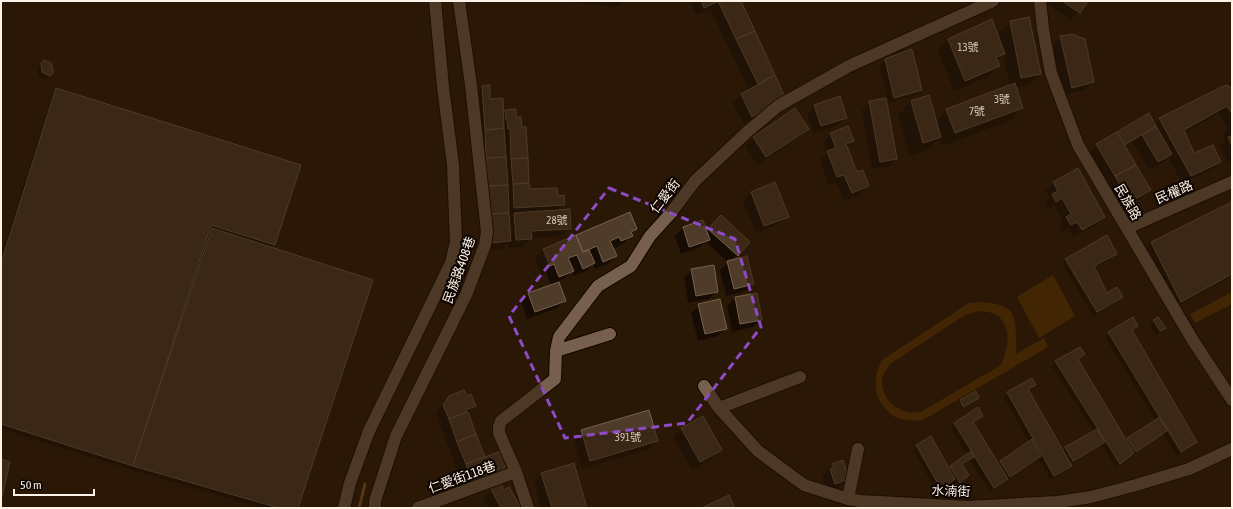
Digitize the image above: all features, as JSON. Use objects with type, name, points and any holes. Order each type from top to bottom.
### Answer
[{"type":"street","name":"民族路408巷","points":[[344,508],[350,483],[369,431],[451,262],[456,242],[453,165],[443,87],[435,1]]},
{"type":"street","name":"民族路408巷","points":[[375,508],[375,501],[396,436],[466,295],[485,245],[486,232],[471,85],[459,1]]},
{"type":"street","name":"仁愛街","points":[[528,508],[516,472],[499,433],[499,427],[501,421],[554,379],[556,351],[559,337],[598,286],[631,266],[650,236],[670,214],[698,177],[778,106],[849,66],[993,1]]},
{"type":"street","name":"民族路","points":[[1040,1],[1043,29],[1051,73],[1075,137],[1192,339],[1232,400]]},
{"type":"street","name":"民權路","points":[[1127,228],[1232,182]]},
{"type":"street","points":[[556,351],[610,334]]},
{"type":"street","points":[[719,408],[800,377]]},
{"type":"street","name":"水湳街","points":[[704,386],[719,408],[758,451],[804,484],[848,499],[860,501],[968,507],[1058,502],[1091,497],[1144,483],[1189,469],[1232,449]]},
{"type":"street","points":[[848,499],[858,449]]},
{"type":"street","name":"仁愛街118巷","points":[[418,508],[516,472]]},
{"type":"highlighted area","points":[[609,188],[735,239],[761,327],[687,423],[565,438],[509,316]]},
{"type":"shaded area","points":[[1053,275],[1075,316],[1039,338],[1017,297]]},
{"type":"shaded area","points":[[1232,292],[1232,304],[1195,323],[1190,314]]},
{"type":"shaded area","points":[[969,303],[993,303],[1003,306],[1009,310],[1015,323],[1016,354],[1044,338],[1048,347],[923,420],[907,420],[897,418],[892,415],[879,400],[877,393],[877,373],[882,360]],"holes":[[[979,311],[990,312],[998,316],[1003,322],[1008,338],[1005,356],[1001,365],[921,412],[902,410],[892,404],[884,394],[882,382],[883,375],[890,364],[965,315]]]},
{"type":"building","points":[[701,1],[719,1],[704,8]]},
{"type":"building","points":[[718,1],[741,1],[755,31],[736,39]]},
{"type":"building","points":[[1062,1],[1088,1],[1080,13]]},
{"type":"building","points":[[1029,17],[1041,74],[1021,78],[1010,21]]},
{"type":"building","points":[[992,19],[1005,54],[996,57],[1000,66],[965,81],[948,39]]},
{"type":"building","points":[[755,31],[775,75],[758,84],[736,39]]},
{"type":"building","points":[[1072,34],[1085,39],[1094,82],[1072,88],[1060,36]]},
{"type":"building","points":[[912,49],[922,90],[894,98],[885,59]]},
{"type":"building","points":[[44,60],[51,63],[53,73],[50,76],[42,72],[41,63]]},
{"type":"building","points":[[775,75],[784,95],[752,117],[741,94]]},
{"type":"building","points":[[1015,83],[1023,108],[955,133],[946,109]]},
{"type":"building","points":[[490,85],[490,99],[503,98],[504,128],[485,130],[482,86]]},
{"type":"building","points":[[1226,85],[1232,88],[1232,114],[1227,106],[1184,130],[1194,153],[1213,145],[1221,162],[1191,176],[1159,118]]},
{"type":"building","points":[[56,88],[301,165],[275,245],[211,225],[133,466],[1,424],[1,263]]},
{"type":"building","points":[[929,95],[941,137],[923,143],[911,101]]},
{"type":"building","points":[[840,96],[847,118],[821,126],[814,105]]},
{"type":"building","points":[[886,98],[897,159],[880,162],[869,101]]},
{"type":"building","points":[[795,108],[809,129],[766,157],[753,137]]},
{"type":"building","points":[[516,109],[516,117],[521,117],[522,127],[526,127],[528,158],[511,159],[510,129],[508,129],[505,110]]},
{"type":"building","points":[[1149,113],[1156,126],[1125,145],[1117,132]]},
{"type":"building","points":[[848,126],[854,141],[846,144],[857,172],[863,170],[869,186],[852,193],[844,175],[837,177],[827,151],[836,148],[830,133]]},
{"type":"building","points":[[1156,126],[1172,154],[1158,162],[1142,135]]},
{"type":"building","points":[[504,128],[506,157],[486,158],[485,130]]},
{"type":"building","points":[[1117,132],[1136,165],[1115,176],[1096,144]]},
{"type":"building","points":[[1232,136],[1232,146],[1228,137]]},
{"type":"building","points":[[506,157],[508,185],[488,186],[486,158]]},
{"type":"building","points":[[528,158],[529,183],[513,184],[511,159]]},
{"type":"building","points":[[1136,165],[1151,190],[1130,202],[1115,176]]},
{"type":"building","points":[[1078,168],[1105,217],[1082,230],[1077,222],[1071,225],[1066,217],[1071,214],[1062,198],[1056,202],[1052,194],[1058,191],[1053,182]]},
{"type":"building","points":[[775,182],[789,217],[764,226],[751,192]]},
{"type":"building","points":[[529,183],[530,189],[557,188],[558,196],[564,195],[565,205],[514,208],[513,184]]},
{"type":"building","points":[[508,185],[509,213],[489,214],[488,186]]},
{"type":"building","points":[[1232,202],[1232,274],[1181,302],[1151,242]]},
{"type":"building","points":[[570,209],[571,229],[531,231],[532,239],[516,240],[514,213]]},
{"type":"building","points":[[630,212],[637,229],[631,232],[633,236],[621,241],[619,237],[610,241],[617,256],[603,262],[597,246],[583,252],[576,235]]},
{"type":"building","points":[[509,213],[511,241],[491,243],[489,214]]},
{"type":"building","points":[[721,215],[750,242],[738,256],[708,229]]},
{"type":"building","points":[[703,220],[710,240],[689,247],[683,227]]},
{"type":"building","points":[[212,228],[373,280],[298,508],[279,508],[133,466]]},
{"type":"building","points":[[576,235],[583,252],[589,250],[595,263],[583,269],[577,255],[568,258],[574,271],[559,277],[554,264],[550,266],[543,249]]},
{"type":"building","points":[[1107,235],[1117,254],[1094,266],[1107,293],[1117,287],[1123,297],[1097,312],[1065,259]]},
{"type":"building","points":[[747,256],[754,284],[734,289],[727,261]]},
{"type":"building","points":[[714,265],[718,292],[696,296],[691,269]]},
{"type":"building","points":[[559,282],[566,301],[535,312],[528,293]]},
{"type":"building","points":[[757,293],[762,320],[740,324],[735,297]]},
{"type":"building","points":[[720,299],[727,329],[705,334],[698,304]]},
{"type":"building","points":[[1133,317],[1138,326],[1132,330],[1197,442],[1181,452],[1108,332]]},
{"type":"building","points":[[1158,317],[1166,328],[1160,331],[1153,320]]},
{"type":"building","points":[[1080,347],[1085,354],[1078,359],[1134,453],[1120,464],[1055,361]]},
{"type":"building","points":[[1032,378],[1036,385],[1028,389],[1072,466],[1054,476],[1007,392]]},
{"type":"building","points":[[464,390],[467,396],[471,394],[476,406],[466,410],[467,412],[449,419],[443,405],[449,396]]},
{"type":"building","points":[[976,391],[979,398],[963,407],[960,400]]},
{"type":"building","points":[[978,407],[983,416],[973,422],[1008,479],[994,488],[954,423]]},
{"type":"building","points":[[649,410],[658,441],[590,461],[581,430]]},
{"type":"building","points":[[468,412],[476,434],[457,442],[449,419]]},
{"type":"building","points":[[703,416],[722,450],[700,462],[681,428]]},
{"type":"building","points":[[1160,417],[1168,430],[1136,452],[1127,438]]},
{"type":"building","points":[[1097,429],[1105,442],[1073,461],[1065,447]]},
{"type":"building","points":[[476,434],[485,457],[466,464],[457,442]]},
{"type":"building","points":[[931,436],[955,479],[941,489],[916,445]]},
{"type":"building","points":[[1032,439],[1041,456],[1010,477],[1000,461]]},
{"type":"building","points":[[501,451],[506,463],[504,469],[473,483],[466,464]]},
{"type":"building","points":[[971,451],[974,457],[962,464],[969,475],[960,483],[950,466]]},
{"type":"building","points":[[1,459],[10,462],[1,501]]},
{"type":"building","points":[[843,460],[849,479],[835,484],[830,469],[834,467],[832,464]]},
{"type":"building","points":[[574,463],[587,508],[552,508],[541,473]]},
{"type":"building","points":[[501,483],[504,490],[509,487],[521,508],[501,508],[491,489]]},
{"type":"building","points":[[729,495],[735,508],[702,508]]},
{"type":"waterway","points":[[359,508],[365,484]]}]
